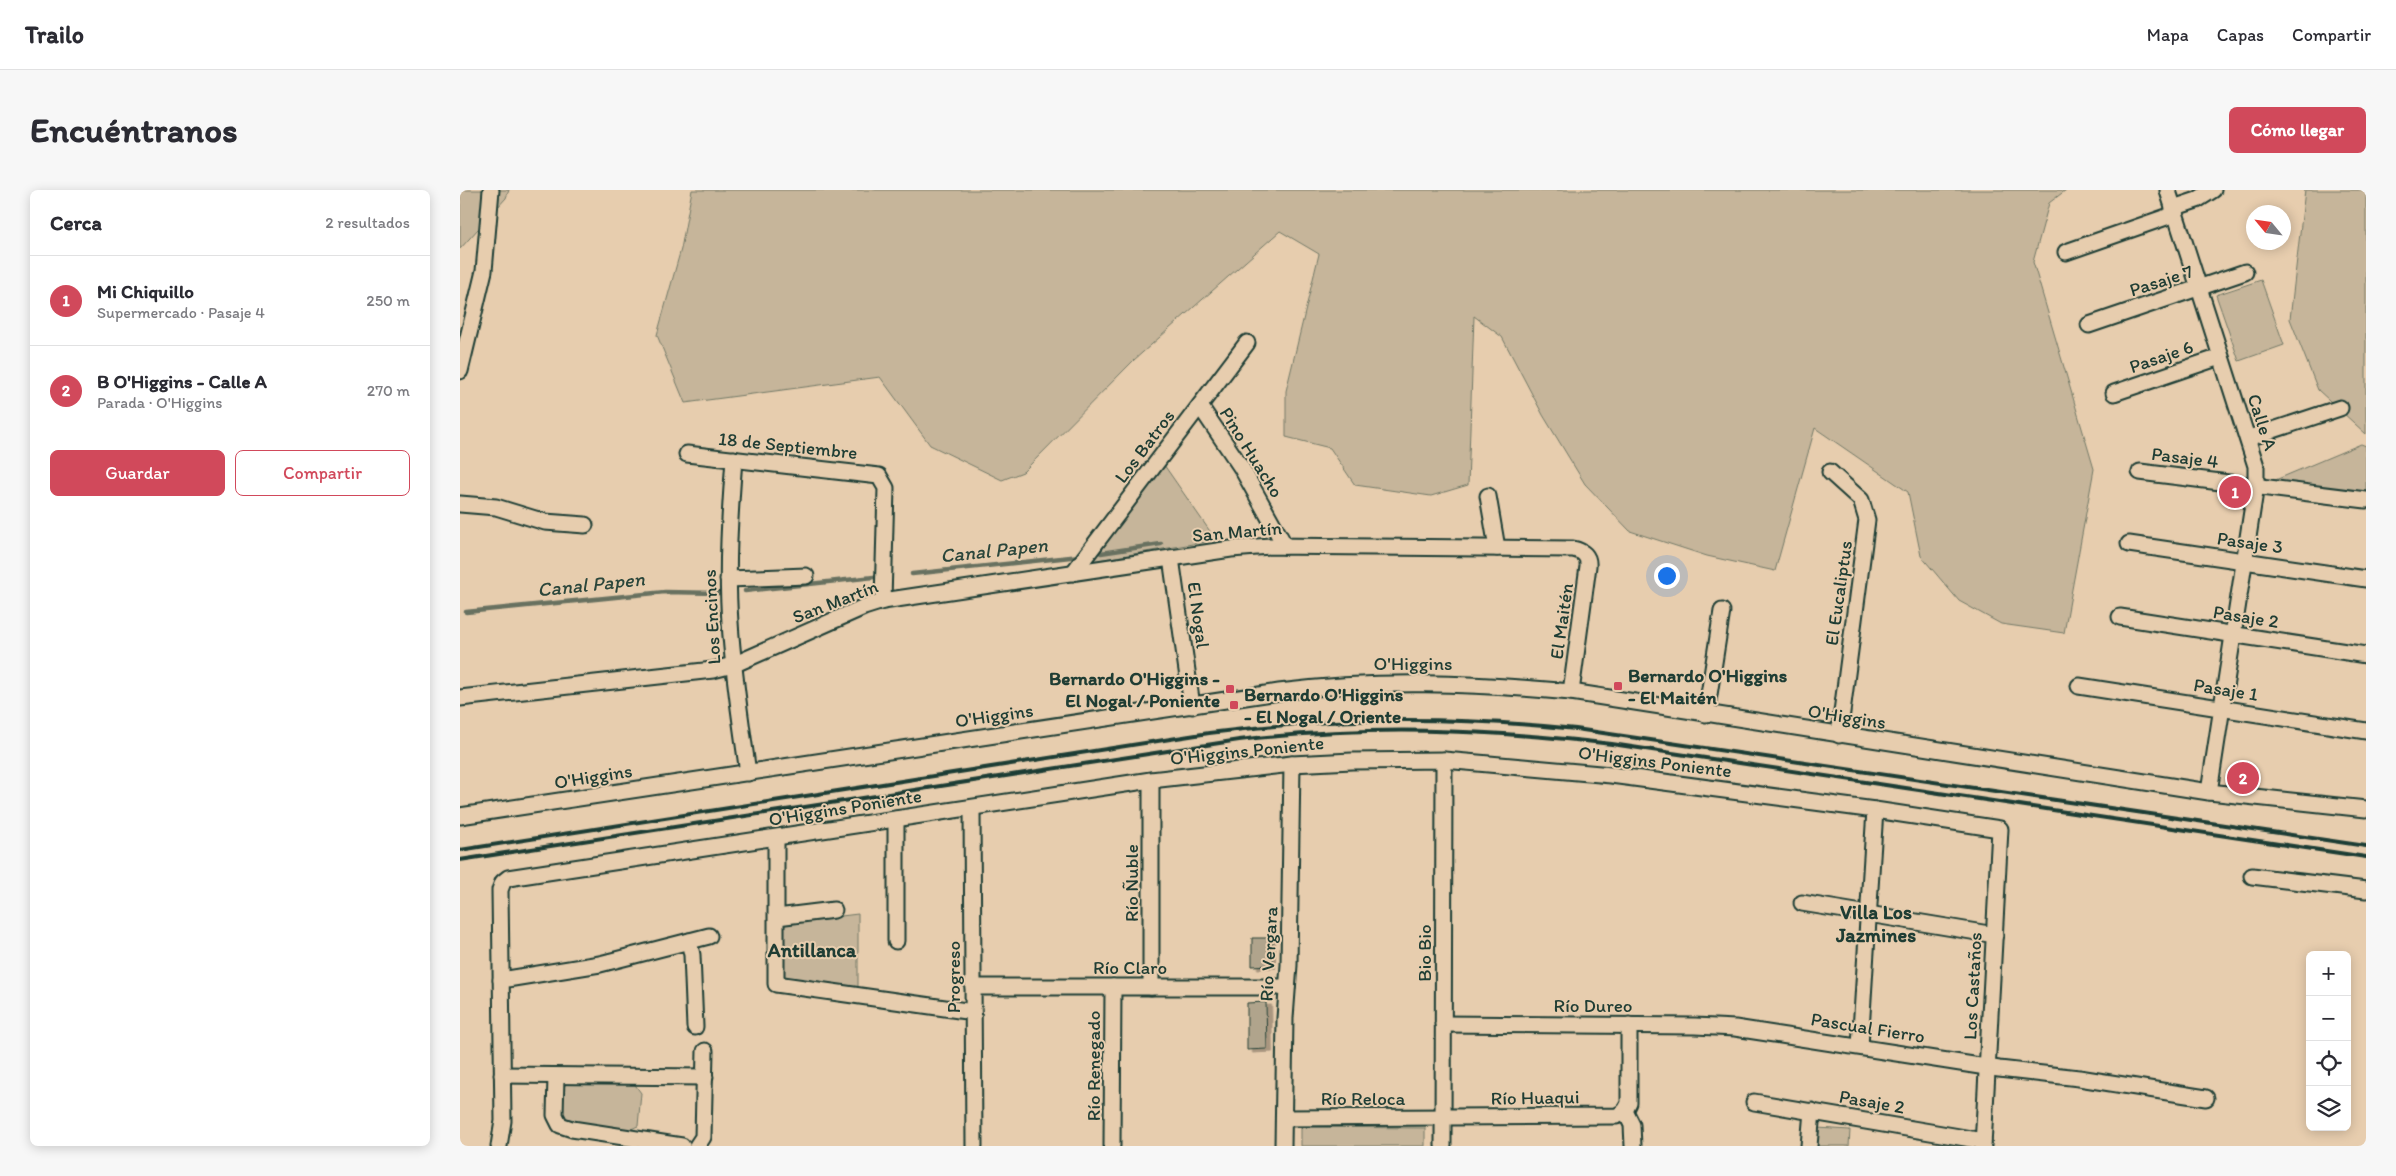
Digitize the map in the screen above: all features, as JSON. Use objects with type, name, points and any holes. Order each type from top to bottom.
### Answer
[{"type":"street","points":[[460,371],[484,271],[491,190]]},
{"type":"street","points":[[2066,252],[2174,211],[2213,190]]},
{"type":"street","name":"Calle A","points":[[2168,191],[2220,357],[2255,459],[2256,485],[2209,792]]},
{"type":"street","name":"Pasaje 7","points":[[2089,325],[2245,272]]},
{"type":"street","name":"Los Batros","points":[[1072,573],[1247,343]]},
{"type":"street","name":"Pasaje 6","points":[[2114,393],[2220,357]]},
{"type":"street","name":"Pino Huacho","points":[[1200,406],[1241,467],[1286,546]]},
{"type":"street","points":[[2249,438],[2340,408]]},
{"type":"street","name":"18 de Septiembre","points":[[687,454],[874,474],[883,479],[886,488],[883,602]]},
{"type":"street","name":"Los Encinos","points":[[734,459],[728,579],[733,665],[748,773]]},
{"type":"street","name":"El Eucaliptus","points":[[1830,472],[1861,500],[1868,520],[1839,735]]},
{"type":"street","name":"Pasaje 4","points":[[2140,472],[2366,500]]},
{"type":"street","points":[[1488,496],[1497,548]]},
{"type":"street","points":[[460,504],[496,507],[545,522],[585,525]]},
{"type":"street","name":"Pasaje 3","points":[[2129,544],[2366,579]]},
{"type":"street","name":"San Martín","points":[[460,698],[692,673],[733,665],[864,607],[883,602],[1231,549],[1286,546],[1573,549],[1586,555]]},
{"type":"street","name":"El Maitén","points":[[1571,692],[1588,566],[1586,555]]},
{"type":"street","name":"El Nogal","points":[[1171,558],[1192,706]]},
{"type":"street","name":"San Martín","points":[[728,579],[806,576]]},
{"type":"street","points":[[1706,714],[1722,611]]},
{"type":"street","name":"Pasaje 2","points":[[2120,617],[2366,655]]},
{"type":"street","name":"O'Higgins","points":[[460,816],[1280,692],[1359,683],[1489,684],[1571,692],[2209,792],[2366,810]]},
{"type":"street","name":"Pasaje 1","points":[[2080,686],[2366,731]]},
{"type":"street","name":"O'Higgins Poniente","points":[[501,980],[500,890],[503,882],[508,878],[1152,780],[1292,764],[1352,760],[1444,760],[1611,775],[1875,810],[2000,829]]},
{"type":"street","name":"Bio Bio","points":[[1443,1146],[1444,760]]},
{"type":"street","name":"Río Vergara","points":[[1283,1146],[1287,987],[1290,965],[1292,764]]},
{"type":"street","name":"Río Ñuble","points":[[1150,987],[1152,780]]},
{"type":"street","name":"Progreso","points":[[972,808],[974,1146]]},
{"type":"street","points":[[1860,1046],[1875,810]]},
{"type":"street","points":[[896,819],[896,941]]},
{"type":"street","name":"Los Castaños","points":[[1983,1144],[2000,829]]},
{"type":"street","points":[[776,838],[776,984],[973,1012]]},
{"type":"street","points":[[2252,876],[2366,890]]},
{"type":"street","points":[[1802,903],[1868,912],[1995,935]]},
{"type":"street","points":[[777,917],[834,910]]},
{"type":"street","points":[[499,1146],[503,1127],[501,980],[600,964],[710,936]]},
{"type":"street","points":[[689,941],[692,955],[695,1027]]},
{"type":"street","name":"Río Claro","points":[[973,987],[1287,987]]},
{"type":"street","name":"Río Renegado","points":[[1112,1146],[1113,987]]},
{"type":"street","name":"Río Dureo","points":[[1443,1024],[1696,1026],[1742,1029]]},
{"type":"street","points":[[1629,1025],[1629,1103],[1626,1111],[1632,1125],[1633,1146]]},
{"type":"street","name":"Pascual Fierro","points":[[1742,1029],[2206,1098]]},
{"type":"street","points":[[697,1146],[704,1137],[705,1051]]},
{"type":"street","points":[[502,1075],[705,1077]]},
{"type":"street","points":[[556,1076],[554,1115],[560,1124],[572,1129],[682,1146]]},
{"type":"street","name":"Pasaje 2","points":[[1754,1102],[1812,1111],[1983,1144]]},
{"type":"street","name":"Río Huaqui","points":[[1443,1118],[1618,1116],[1626,1111]]},
{"type":"street","points":[[1809,1146],[1812,1111]]},
{"type":"street","name":"Río Reloca","points":[[1284,1118],[1443,1118]]},
{"type":"shaded area","points":[[460,190],[509,190],[506,198],[460,249]]},
{"type":"shaded area","points":[[692,190],[2066,190],[2049,203],[2033,262],[2094,469],[2064,633],[2001,624],[1959,601],[1921,556],[1908,492],[1815,428],[1775,571],[1707,556],[1630,531],[1585,484],[1543,415],[1502,337],[1474,316],[1468,485],[1431,496],[1355,485],[1330,448],[1286,437],[1286,391],[1319,254],[1280,231],[1134,360],[1023,472],[1002,480],[930,445],[880,377],[685,403],[657,335],[681,249]]},
{"type":"shaded area","points":[[2305,190],[2366,190],[2366,434],[2318,390],[2290,319]]},
{"type":"shaded area","points":[[2261,280],[2284,345],[2239,361],[2216,295]]},
{"type":"shaded area","points":[[2361,444],[2366,446],[2366,494],[2273,481]]},
{"type":"shaded area","points":[[1164,465],[1216,540],[1092,561],[1091,556]]},
{"type":"shaded area","points":[[858,914],[858,990],[783,980],[783,923]]},
{"type":"shaded area","points":[[569,1081],[633,1082],[641,1093],[638,1126],[629,1130],[567,1120],[562,1111],[560,1100],[563,1089]]},
{"type":"shaded area","points":[[1301,1127],[1425,1128],[1425,1146],[1301,1146]]},
{"type":"shaded area","points":[[1817,1128],[1850,1130],[1849,1146],[1816,1146]]},
{"type":"building","points":[[1252,938],[1272,938],[1273,965],[1252,966]]},
{"type":"building","points":[[1266,1002],[1267,1049],[1247,1050],[1247,1003]]},
{"type":"waterway","name":"Canal Papen","points":[[1101,553],[1161,544]]},
{"type":"waterway","name":"Canal Papen","points":[[912,574],[1080,556]]},
{"type":"waterway","name":"Canal Papen","points":[[745,591],[874,577]]},
{"type":"waterway","name":"Canal Papen","points":[[466,612],[665,592],[719,593]]},
{"type":"railway","points":[[460,850],[1209,733],[1302,724],[1392,720],[1483,722],[1576,729],[2366,846]]},
{"type":"railway","points":[[460,860],[1239,740],[1287,735],[1380,731],[1471,732],[1612,744],[2366,857]]},
{"type":"place","name":"Mi Chiquillo","points":[[2235,492]]},
{"type":"place","name":"Bernardo O'Higgins - El Maitén","points":[[1618,686]]},
{"type":"place","name":"Bernardo O'Higgins - El Nogal / Poniente","points":[[1230,689]]},
{"type":"place","name":"Bernardo O'Higgins - El Nogal / Oriente","points":[[1234,705]]},
{"type":"place","name":"B O'Higgins - Calle A","points":[[2243,778]]},
{"type":"district","name":"Villa Los Jazmines","points":[[1876,924]]},
{"type":"district","name":"Antillanca","points":[[812,950]]}]
